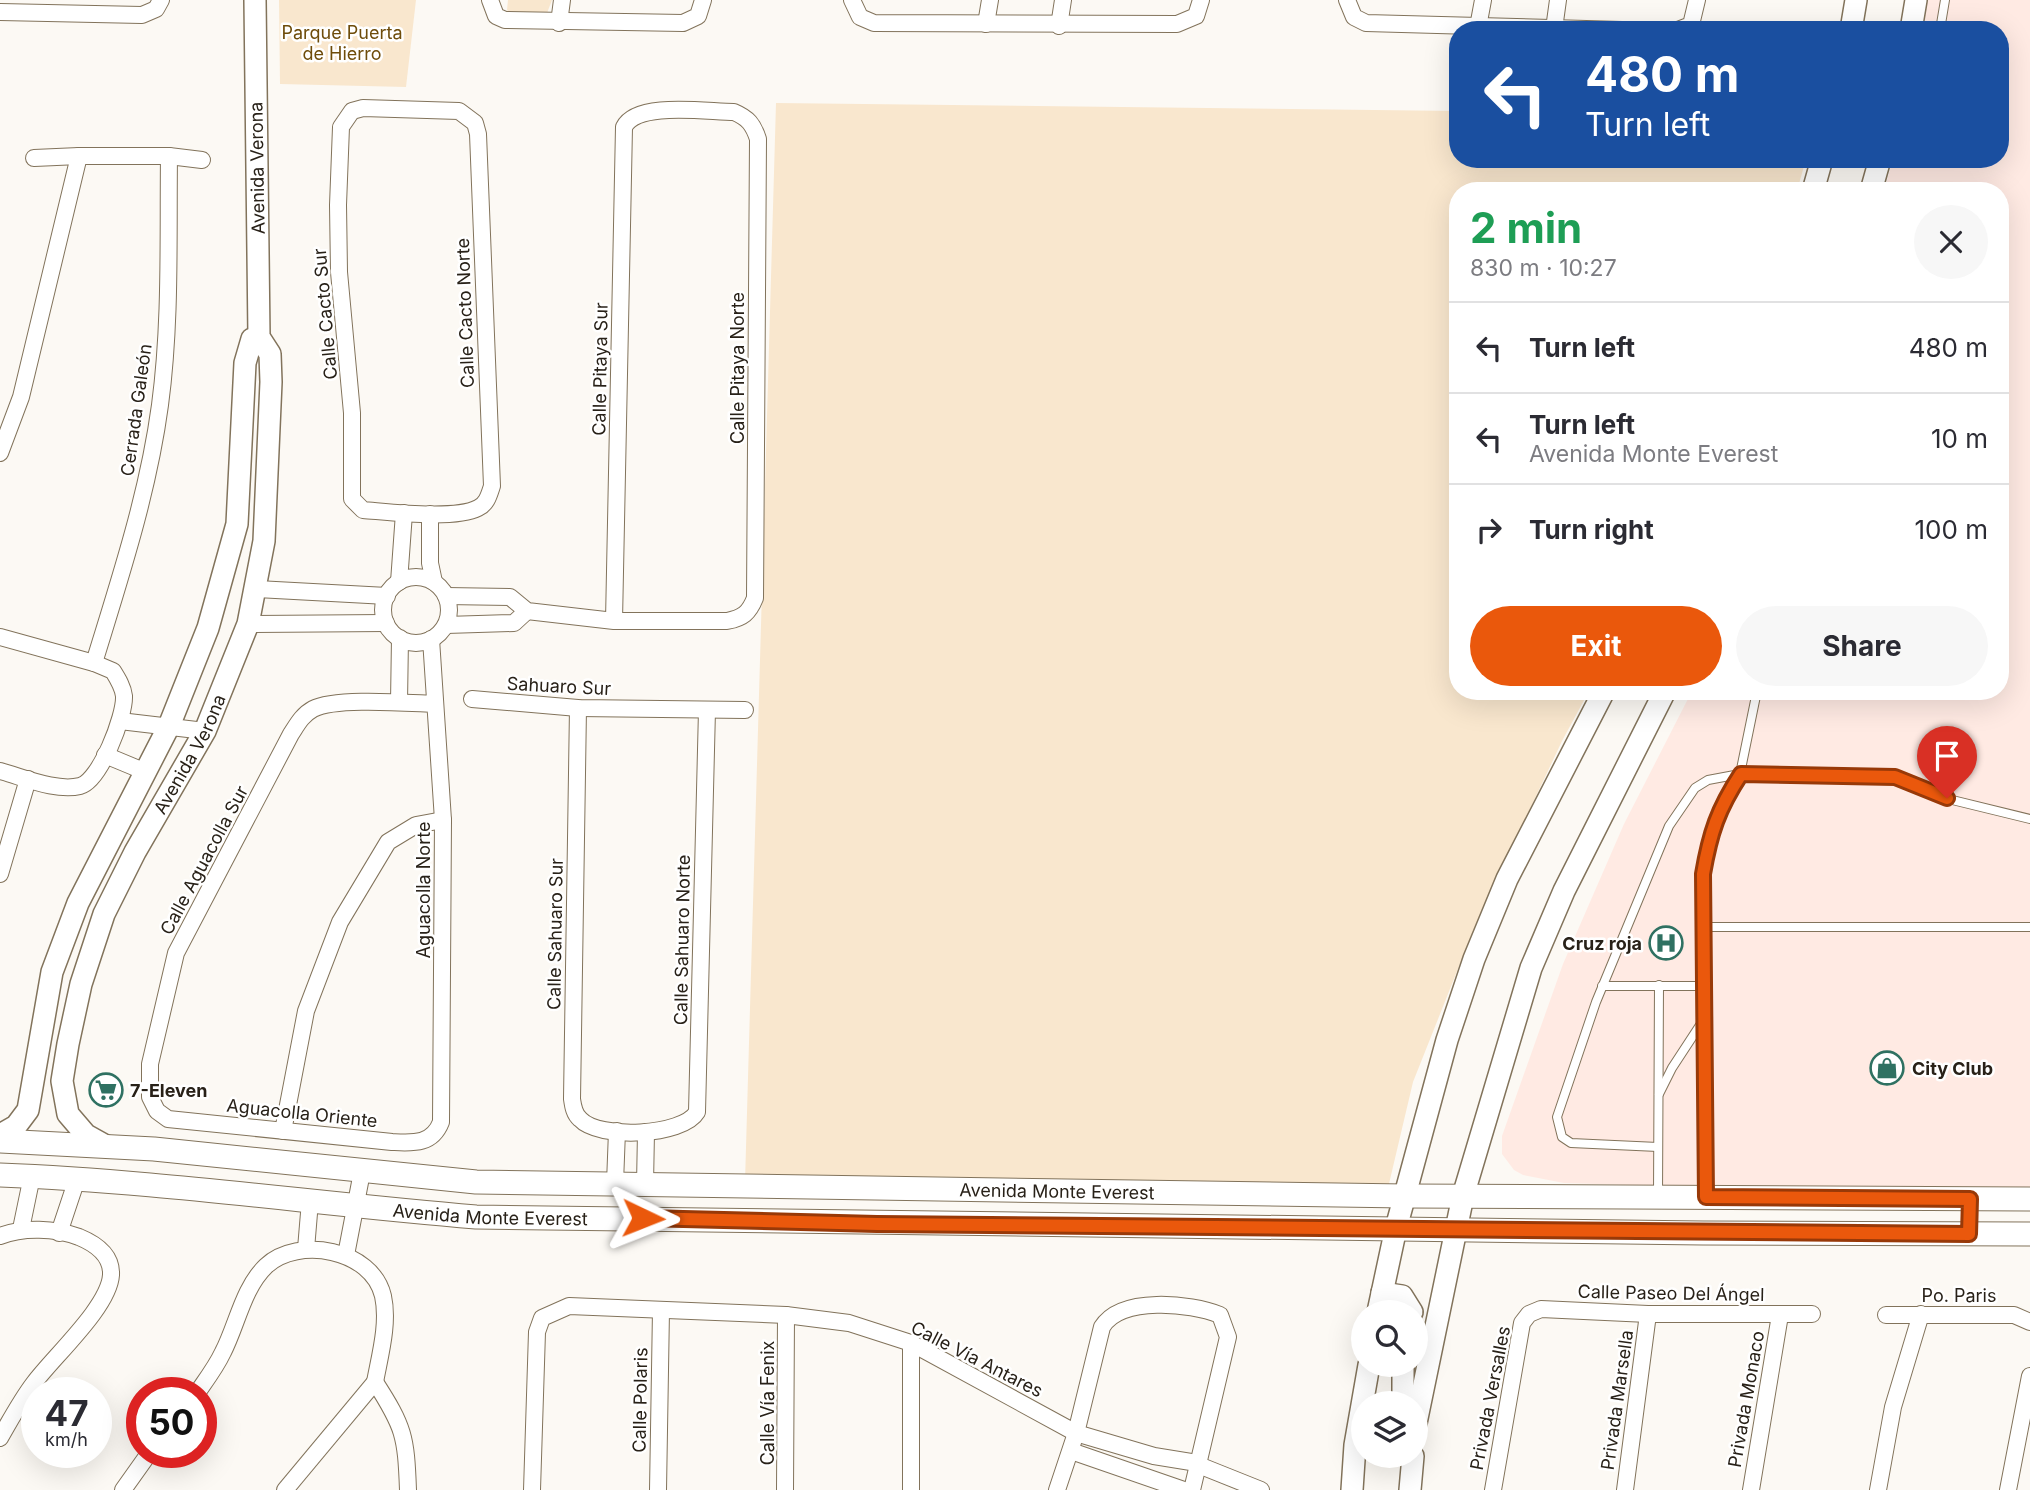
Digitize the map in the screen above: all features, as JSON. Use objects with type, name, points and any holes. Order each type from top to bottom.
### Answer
[{"type":"main road","name":"Avenida Monte Everest","points":[[0,1141],[104,1145],[476,1182],[1405,1196],[2030,1199]]},
{"type":"main road","points":[[191,1188],[196,1153]]},
{"type":"main road","name":"Avenida Monte Everest","points":[[0,1175],[191,1188],[355,1207],[476,1217],[877,1224],[2030,1234]]},
{"type":"main road","points":[[643,1218],[645,1184]]},
{"type":"main road","points":[[1969,1234],[1970,1199]]},
{"type":"street","points":[[0,12],[25,7],[142,15],[156,9],[161,0]]},
{"type":"street","name":"Avenida Verona","points":[[104,1145],[86,1135],[68,1114],[62,1081],[81,984],[104,914],[135,852],[205,731],[248,624],[257,589],[264,541],[271,382],[270,354],[259,337],[255,0]]},
{"type":"street","points":[[489,0],[496,16],[505,20],[559,23],[682,23],[698,16],[703,0]]},
{"type":"street","points":[[559,23],[562,0]]},
{"type":"street","points":[[852,0],[860,17],[874,23],[1059,26],[1187,22],[1196,16],[1201,0]]},
{"type":"street","points":[[986,24],[990,0]]},
{"type":"street","points":[[1059,26],[1063,0]]},
{"type":"street","points":[[1479,21],[1483,0]]},
{"type":"street","points":[[1556,21],[1558,0]]},
{"type":"street","points":[[1693,21],[1697,0]]},
{"type":"street","points":[[1853,21],[1856,0]]},
{"type":"street","points":[[1912,21],[1916,0]]},
{"type":"street","points":[[1348,3],[1354,17],[1366,23],[1449,26]]},
{"type":"street","name":"Calle Cacto Norte","points":[[345,118],[363,108],[459,111],[468,115],[478,134],[492,486],[488,500],[480,508],[430,514]]},
{"type":"street","name":"Calle Pitaya Norte","points":[[614,621],[727,621],[740,618],[750,610],[755,584],[758,139],[754,126],[745,117],[734,112],[644,111],[628,119]]},
{"type":"street","name":"Calle Cacto Sur","points":[[345,118],[340,140],[339,272],[352,402],[350,490],[356,505],[363,510],[404,513]]},
{"type":"street","name":"Calle Pitaya Sur","points":[[614,621],[622,135],[628,119]]},
{"type":"street","points":[[0,453],[21,397],[79,156]]},
{"type":"street","points":[[34,158],[169,156],[202,160]]},
{"type":"street","name":"Cerrada Galeón","points":[[94,663],[133,540],[150,467],[160,405],[167,322],[169,156]]},
{"type":"street","name":"Avenida Verona","points":[[0,1135],[23,1119],[28,1110],[52,972],[74,914],[109,839],[169,726],[208,628],[237,524],[247,346],[252,338],[259,337]]},
{"type":"street","points":[[399,582],[404,513],[430,514],[434,582]]},
{"type":"street","points":[[416,577],[434,582],[446,596],[449,615],[446,625],[431,639],[410,642],[400,638],[386,623],[384,614],[387,596],[399,582],[416,577]]},
{"type":"street","points":[[257,589],[387,596]]},
{"type":"street","points":[[446,596],[510,597],[527,611],[614,621]]},
{"type":"street","points":[[446,625],[514,623],[527,611]]},
{"type":"street","points":[[248,624],[386,623]]},
{"type":"street","points":[[0,637],[94,663],[113,671],[120,682],[124,697],[120,721],[106,755],[94,776],[84,785],[69,788],[0,771]]},
{"type":"street","points":[[400,638],[399,702],[435,704]]},
{"type":"street","name":"Aguacolla Norte","points":[[431,639],[443,820],[441,1122],[431,1138]]},
{"type":"street","name":"Sahuaro Sur","points":[[472,699],[578,708],[745,710]]},
{"type":"street","points":[[1381,1300],[1396,1228],[1447,1040],[1474,958],[1507,879],[1599,700]]},
{"type":"street","points":[[1422,1391],[1463,1196],[1531,968],[1564,891],[1660,700]]},
{"type":"street","name":"Calle Aguacolla Sur","points":[[168,1119],[157,1111],[150,1097],[150,1064],[176,953],[291,734],[302,717],[315,708],[332,704],[399,702]]},
{"type":"street","name":"Calle Sahuaro Sur","points":[[578,708],[572,1099],[579,1118],[586,1124],[632,1132]]},
{"type":"street","name":"Calle Sahuaro Norte","points":[[632,1132],[686,1125],[697,1112],[699,1102],[707,710]]},
{"type":"street","points":[[120,721],[205,731]]},
{"type":"street","points":[[106,755],[146,772]]},
{"type":"street","points":[[0,874],[28,779]]},
{"type":"street","points":[[283,1131],[306,1010],[340,922],[388,842],[416,825],[443,820]]},
{"type":"street","points":[[32,1080],[62,1081]]},
{"type":"street","name":"Aguacolla Oriente","points":[[168,1119],[392,1142],[419,1143],[431,1138]]},
{"type":"street","points":[[615,1183],[632,1132]]},
{"type":"street","points":[[632,1132],[645,1184]]},
{"type":"street","points":[[346,1255],[362,1172]]},
{"type":"street","points":[[21,1230],[32,1176]]},
{"type":"street","points":[[51,1232],[77,1179]]},
{"type":"street","points":[[306,1249],[310,1202]]},
{"type":"street","points":[[0,1236],[21,1230],[51,1232],[91,1243],[105,1253],[111,1265],[111,1277],[94,1310],[35,1382],[0,1438]]},
{"type":"street","points":[[207,1377],[222,1354],[253,1284],[267,1265],[285,1254],[306,1249],[346,1255],[375,1280],[383,1295],[383,1318],[375,1382],[285,1490]]},
{"type":"street","points":[[1389,1300],[1402,1296],[1406,1300]]},
{"type":"street","name":"Calle Vía Antares","points":[[532,1490],[537,1332],[542,1318],[569,1306],[786,1315],[849,1323],[911,1343],[1076,1433],[1132,1450],[1198,1464],[1261,1490]]},
{"type":"street","points":[[1057,1490],[1076,1433],[1098,1340],[1109,1316],[1137,1306],[1193,1308],[1220,1315],[1228,1337],[1192,1490]]},
{"type":"street","name":"Calle Paseo Del Ángel","points":[[1530,1314],[1541,1309],[1648,1314],[1812,1314]]},
{"type":"street","name":"Calle Polaris","points":[[658,1490],[661,1310]]},
{"type":"street","name":"Privada Versalles","points":[[1493,1490],[1522,1323],[1530,1314]]},
{"type":"street","name":"Privada Marsella","points":[[1625,1490],[1648,1314]]},
{"type":"street","points":[[1878,1490],[1893,1407],[1921,1314]]},
{"type":"street","name":"Calle Vía Fenix","points":[[785,1490],[786,1315]]},
{"type":"street","name":"Privada Monaco","points":[[1751,1490],[1780,1315]]},
{"type":"street","name":"Po. Paris","points":[[1886,1315],[2014,1315],[2030,1322]]},
{"type":"street","points":[[911,1343],[911,1490]]},
{"type":"street","points":[[2008,1490],[2030,1376]]},
{"type":"street","points":[[1352,1490],[1355,1445],[1367,1377]]},
{"type":"street","points":[[375,1382],[399,1419],[404,1434],[408,1490]]},
{"type":"street","points":[[1071,1451],[1184,1490]]},
{"type":"street","points":[[123,1490],[139,1468]]},
{"type":"street","points":[[1410,1490],[1412,1468]]},
{"type":"lane","points":[[1942,21],[1945,0]]},
{"type":"lane","points":[[1706,1197],[1703,874],[1712,826],[1741,774],[1755,700]]},
{"type":"lane","points":[[1658,1147],[1571,1143],[1562,1137],[1557,1128],[1557,1117],[1602,986],[1648,872],[1686,798],[1708,780],[1741,774],[1895,777],[1915,782],[1940,797],[2030,819]]},
{"type":"lane","points":[[1704,927],[2030,927]]},
{"type":"lane","points":[[1658,1196],[1659,985]]},
{"type":"lane","points":[[1602,986],[1705,986]]},
{"type":"lane","points":[[1657,1100],[1672,1068],[1706,1016]]},
{"type":"shaded area","points":[[1925,0],[2030,0],[2030,1187],[1631,1185],[1564,1183],[1523,1175],[1514,1170],[1502,1154],[1502,1136],[1563,964],[1624,824],[1687,700],[2009,700],[2009,182],[1887,182],[1890,168],[2009,168],[2009,21],[1922,21]]},
{"type":"green space","name":"Parque Puerta de Hierro","points":[[279,0],[416,0],[406,87],[280,84]]},
{"type":"green space","points":[[508,0],[552,0],[544,21],[517,21],[507,10]]},
{"type":"green space","points":[[776,103],[1449,111],[1449,168],[1803,168],[1800,182],[1449,182],[1449,700],[1584,700],[1562,741],[1475,926],[1413,1082],[1388,1188],[745,1182]]},
{"type":"place","name":"Cruz roja","points":[[1666,943]]},
{"type":"place","name":"City Club","points":[[1887,1068]]},
{"type":"place","name":"7-Eleven","points":[[106,1090]]},
{"type":"route","points":[[643,1218],[877,1224],[1969,1234],[1970,1199],[1706,1197],[1703,874],[1712,826],[1724,798],[1741,774],[1895,777],[1915,782],[1934,794],[1947,798]]}]
